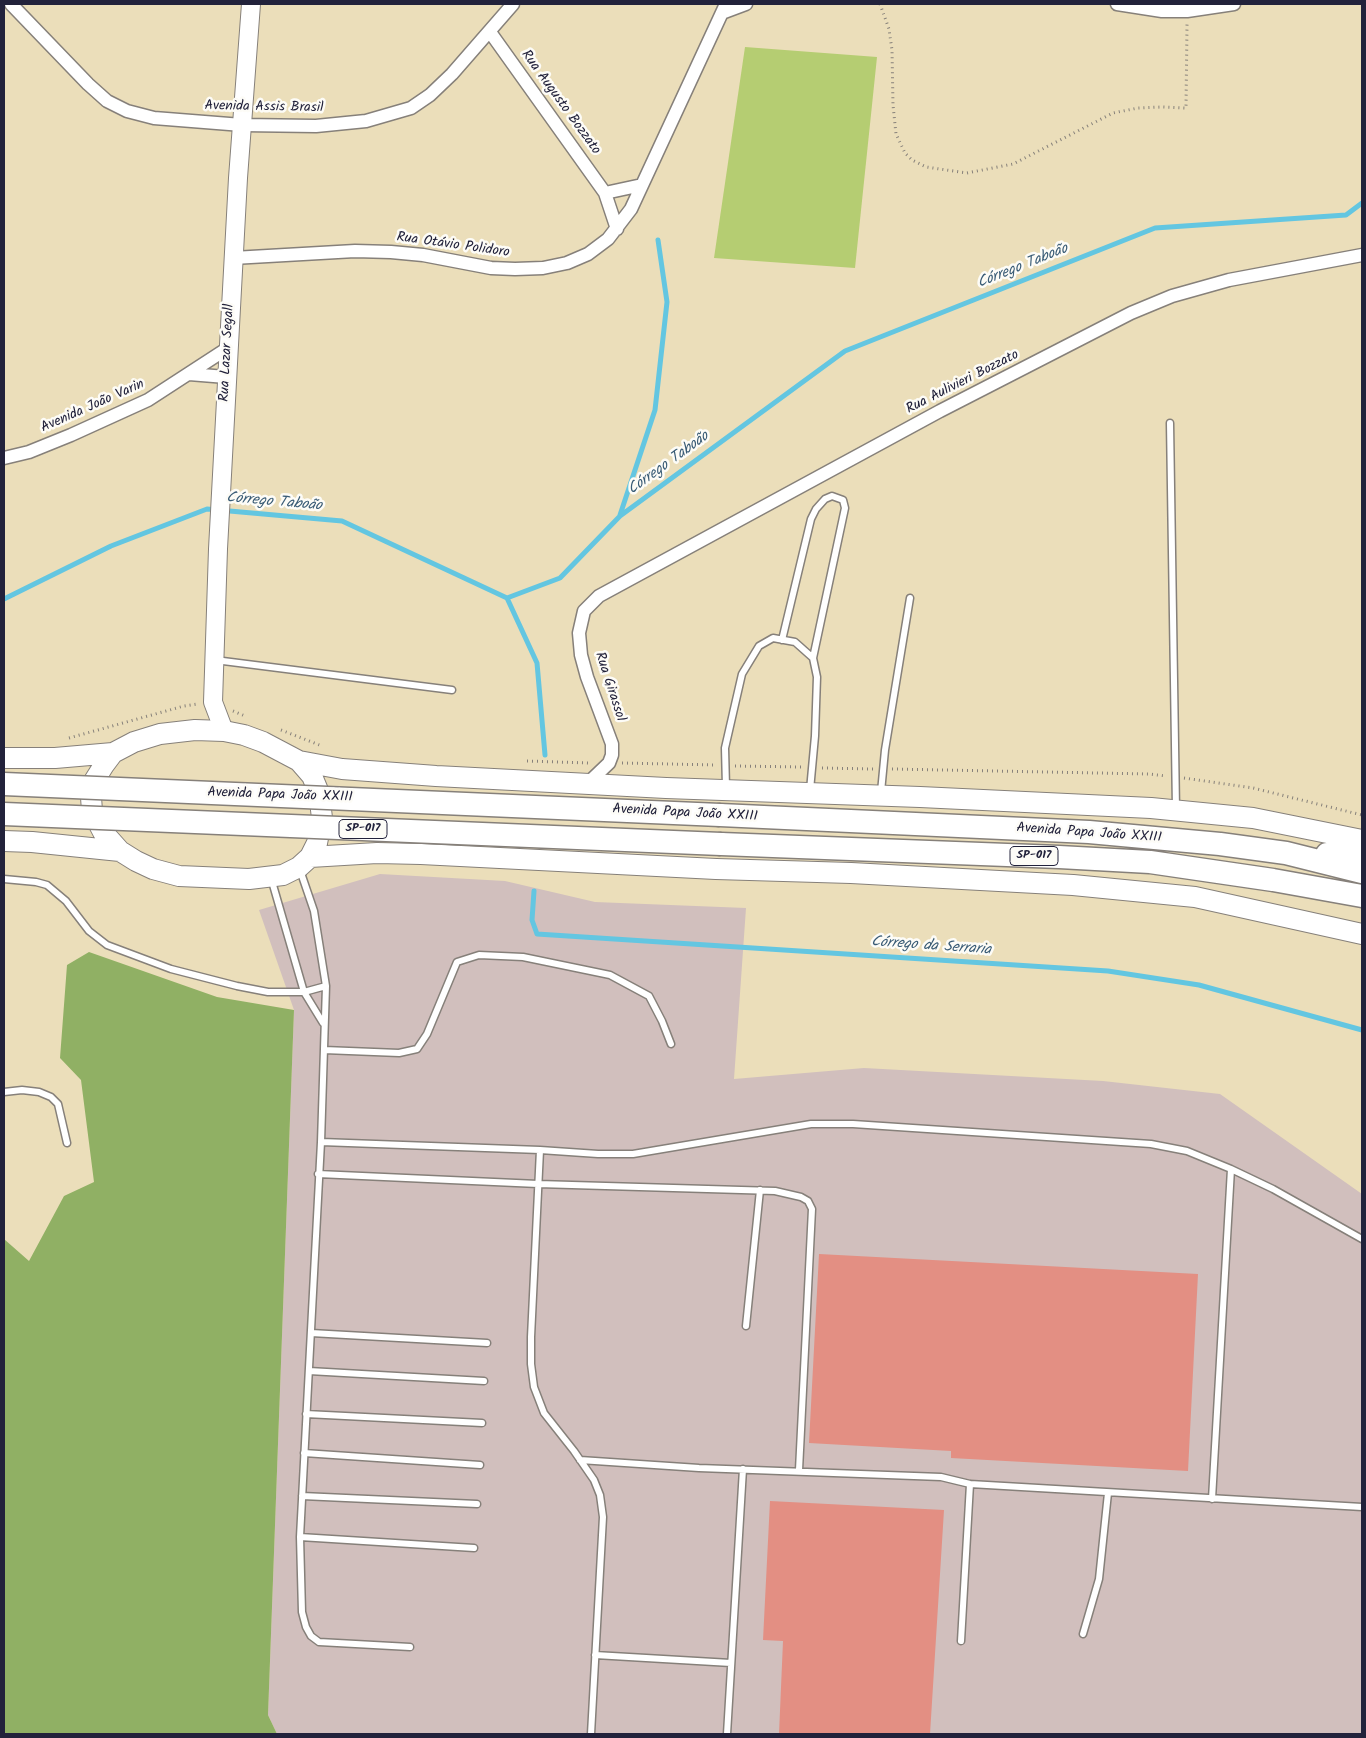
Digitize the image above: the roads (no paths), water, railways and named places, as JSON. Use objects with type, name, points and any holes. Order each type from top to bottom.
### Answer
[{"type":"highway","name":"Avenida Papa João XXIII","points":[[4,784],[1089,832],[1220,844],[1286,853],[1362,872]]},
{"type":"highway","name":"Avenida Papa João XXIII","points":[[4,814],[1150,862],[1357,896]]},
{"type":"highway","points":[[1286,853],[1362,854]]},
{"type":"main road","points":[[305,862],[317,843],[322,818],[319,793],[312,776],[299,761],[263,742],[244,735],[195,730],[151,737],[134,742],[113,754],[94,781],[92,811],[103,832],[120,851],[136,862],[179,876],[217,879],[270,878],[283,875],[305,862],[368,853],[861,874],[1121,888],[1195,897],[1362,934]]},
{"type":"main road","points":[[4,758],[55,758],[113,754]]},
{"type":"main road","name":"Avenida Papa João XXIII","points":[[299,761],[350,770],[586,784],[1121,806],[1176,810],[1253,818],[1362,840]]},
{"type":"main road","points":[[4,841],[120,851]]},
{"type":"street","name":"Avenida Assis Brasil","points":[[11,4],[88,84],[107,101],[127,111],[154,118],[242,125],[316,126],[366,121],[411,108],[436,90],[490,32],[513,4]]},
{"type":"street","name":"Rua Lazar Segall","points":[[224,732],[213,702],[218,549],[233,258],[251,4]]},
{"type":"street","points":[[724,9],[746,4]]},
{"type":"street","points":[[1116,4],[1187,11],[1234,4]]},
{"type":"street","name":"Rua Otávio Polidoro","points":[[233,258],[354,251],[391,252],[423,255],[491,268],[543,268],[567,263],[588,254],[608,239],[631,209],[724,9]]},
{"type":"street","name":"Rua Augusto Bozzato","points":[[490,32],[605,193],[617,229]]},
{"type":"street","points":[[605,193],[642,185]]},
{"type":"street","name":"Rua Aulivieri Bozzato","points":[[599,596],[940,411],[1131,313],[1172,296],[1229,280],[1362,255]]},
{"type":"street","name":"Avenida João Varin","points":[[4,458],[29,452],[148,400],[228,348]]},
{"type":"street","points":[[189,374],[226,377]]},
{"type":"street","name":"Rua Girassol","points":[[586,784],[609,763],[612,755],[612,744],[587,677],[581,655],[579,633],[584,611],[599,596]]},
{"type":"street","points":[[195,730],[213,702]]},
{"type":"lane","points":[[1170,423],[1176,810]]},
{"type":"lane","points":[[782,640],[816,509],[825,499],[832,496],[843,500],[845,508],[813,658],[817,678],[815,736],[810,793]]},
{"type":"lane","points":[[880,796],[910,598]]},
{"type":"lane","points":[[726,791],[726,748],[742,674],[759,646],[773,638],[795,642],[813,658]]},
{"type":"lane","points":[[214,660],[452,690]]},
{"type":"lane","points":[[305,862],[326,986],[321,1142],[300,1537],[302,1612],[306,1627],[311,1636],[319,1642],[410,1647]]},
{"type":"lane","points":[[270,878],[304,992],[324,1024]]},
{"type":"lane","points":[[4,879],[47,885],[66,901],[89,931],[106,945],[128,954],[237,986],[268,992],[304,992],[326,986]]},
{"type":"lane","points":[[324,1050],[399,1053],[417,1049],[427,1034],[457,962],[479,955],[523,956],[610,975],[649,996],[671,1044]]},
{"type":"lane","points":[[4,1092],[22,1090],[39,1092],[51,1097],[58,1104],[67,1143]]},
{"type":"lane","points":[[321,1142],[633,1154],[811,1124],[853,1124],[1151,1144],[1187,1151],[1231,1169],[1273,1189],[1362,1239]]},
{"type":"lane","points":[[540,1150],[531,1337],[531,1364],[534,1387],[544,1413],[594,1480],[600,1495],[603,1516],[590,1734]]},
{"type":"lane","points":[[1212,1499],[1231,1169]]},
{"type":"lane","points":[[318,1174],[538,1184],[760,1190],[790,1193],[808,1201],[812,1209],[799,1470]]},
{"type":"lane","points":[[746,1326],[760,1190]]},
{"type":"lane","points":[[311,1333],[487,1343]]},
{"type":"lane","points":[[309,1371],[484,1381]]},
{"type":"lane","points":[[306,1414],[482,1423]]},
{"type":"lane","points":[[304,1453],[480,1465]]},
{"type":"lane","points":[[580,1460],[699,1468],[941,1476],[970,1484],[1362,1506]]},
{"type":"lane","points":[[727,1734],[743,1469]]},
{"type":"lane","points":[[961,1641],[970,1484]]},
{"type":"lane","points":[[1083,1634],[1099,1579],[1108,1493]]},
{"type":"lane","points":[[302,1496],[477,1504]]},
{"type":"lane","points":[[300,1537],[474,1548]]},
{"type":"lane","points":[[595,1655],[731,1662]]},
{"type":"waterway","name":"Córrego Taboão","points":[[4,599],[111,546],[207,509],[342,521],[507,598],[560,578],[620,516],[845,351],[1155,228],[1346,215],[1362,203]]},
{"type":"waterway","points":[[620,515],[655,410],[667,302],[658,240]]},
{"type":"waterway","name":"Córrego da Serraria","points":[[507,598],[537,663],[545,755]]},
{"type":"waterway","name":"Córrego da Serraria","points":[[534,891],[532,920],[537,934],[1108,971],[1199,985],[1362,1030]]}]
